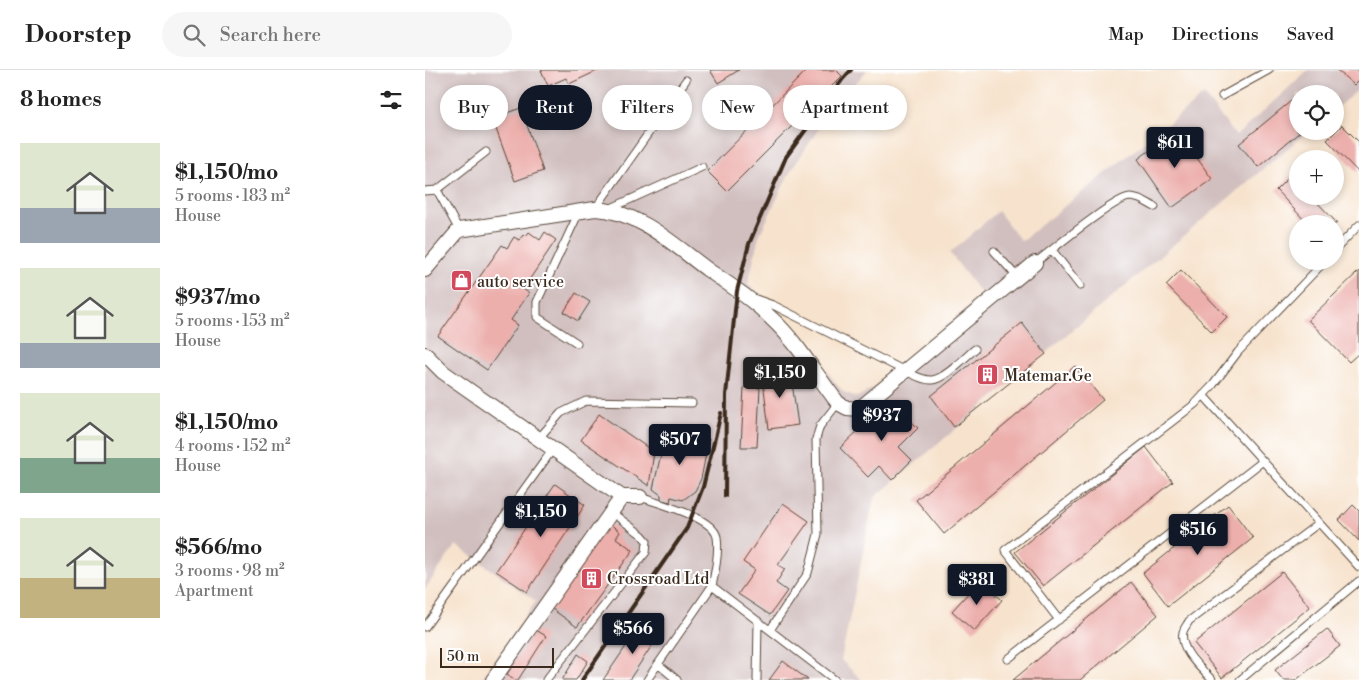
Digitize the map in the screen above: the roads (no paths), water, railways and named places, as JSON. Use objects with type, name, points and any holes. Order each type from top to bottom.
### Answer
[{"type":"street","points":[[425,270],[459,230],[602,209],[627,216],[650,227],[772,318],[796,344],[819,379],[838,403],[847,408],[859,409],[1035,263]]},
{"type":"street","points":[[425,354],[443,372],[621,497],[640,497]]},
{"type":"street","points":[[493,680],[621,497]]},
{"type":"lane","points":[[1222,96],[1269,70]]},
{"type":"lane","points":[[602,209],[686,80]]},
{"type":"lane","points":[[425,191],[437,190],[486,152]]},
{"type":"lane","points":[[602,209],[702,167]]},
{"type":"lane","points":[[437,190],[459,230]]},
{"type":"lane","points":[[1035,263],[1113,204],[1121,200],[1129,197],[1141,199],[1155,207]]},
{"type":"lane","points":[[577,343],[537,317],[537,302],[579,211]]},
{"type":"lane","points":[[1344,241],[1359,225]]},
{"type":"lane","points":[[1052,250],[1080,286]]},
{"type":"lane","points":[[994,251],[1017,278]]},
{"type":"lane","points":[[1059,620],[1005,550],[1195,404],[1238,352],[1316,270]]},
{"type":"lane","points":[[741,294],[773,305],[905,372],[932,380],[941,377],[975,349]]},
{"type":"lane","points":[[1203,395],[1359,567]]},
{"type":"lane","points":[[538,439],[561,414],[587,400],[692,402]]},
{"type":"lane","points":[[770,630],[808,573],[818,534],[816,439],[820,426],[838,403]]},
{"type":"lane","points":[[425,627],[553,449]]},
{"type":"lane","points":[[1008,659],[1263,461]]},
{"type":"lane","points":[[640,497],[692,515],[711,528],[717,535],[713,586],[647,680]]},
{"type":"lane","points":[[546,680],[646,552],[647,541],[642,535],[611,512]]},
{"type":"lane","points":[[1212,680],[1188,653],[1182,640],[1183,630],[1189,621],[1319,523]]},
{"type":"lane","points":[[1240,680],[1359,581]]},
{"type":"lane","points":[[713,586],[835,680]]},
{"type":"lane","points":[[757,680],[758,621]]},
{"type":"lane","points":[[658,664],[677,680]]},
{"type":"railway","points":[[725,496],[726,395],[737,291],[749,244],[786,157],[851,70]]},
{"type":"railway","points":[[582,680],[687,528],[703,487],[721,413]]},
{"type":"place","name":"auto service","points":[[461,281]]},
{"type":"place","name":"Matemar.Ge","points":[[988,375]]},
{"type":"place","name":"Crossroad Ltd","points":[[591,578]]}]
